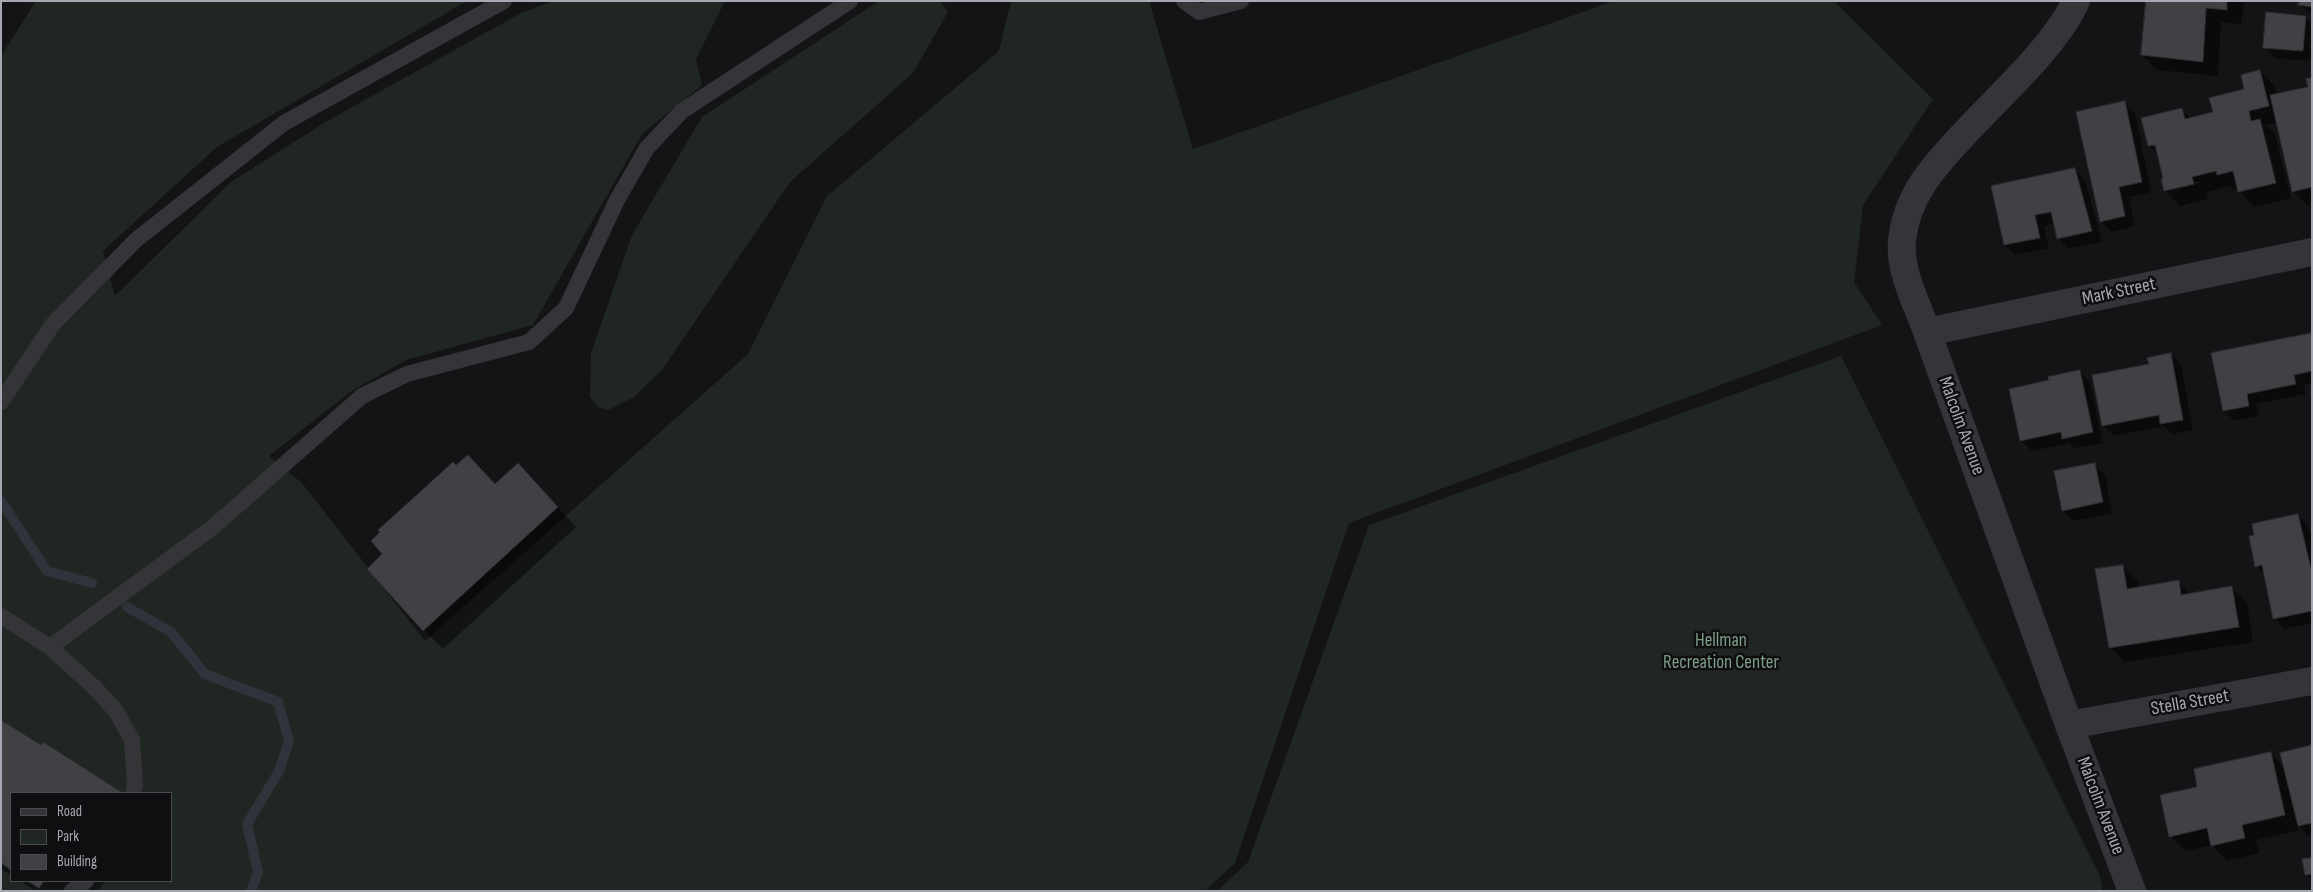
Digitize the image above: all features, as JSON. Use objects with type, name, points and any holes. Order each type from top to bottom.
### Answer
[{"type":"street","name":"Malcolm Avenue","points":[[2076,1],[2068,18],[2044,48],[1934,166],[1918,188],[1907,216],[1902,242],[1906,272],[1927,332],[2068,725],[2130,890]]},
{"type":"street","name":"Mark Street","points":[[1927,332],[2312,252]]},
{"type":"street","name":"Stella Street","points":[[2068,725],[2312,681]]},
{"type":"lane","points":[[1,402],[53,324],[136,240],[284,123],[504,1]]},
{"type":"lane","points":[[50,647],[213,527],[362,396],[407,374],[529,342],[566,308],[617,200],[647,148],[682,111],[850,1]]},
{"type":"lane","points":[[1184,1],[1199,12],[1241,1]]},
{"type":"lane","points":[[1,616],[50,647],[116,711],[132,740],[135,785],[133,792]]},
{"type":"lane","points":[[72,891],[85,882]]},
{"type":"green space","points":[[36,1],[467,1],[217,147],[103,251],[115,296],[231,182],[327,121],[521,13],[553,1],[725,1],[696,59],[702,85],[642,134],[533,325],[406,360],[350,392],[269,456],[302,483],[425,641],[748,354],[827,196],[999,51],[1011,1],[1149,1],[1193,149],[1614,1],[1834,1],[1933,99],[1863,205],[1854,282],[1882,325],[1349,523],[1235,863],[1205,891],[1,891],[1,56]]},
{"type":"green space","points":[[879,1],[940,1],[948,12],[913,73],[790,182],[662,370],[634,397],[608,410],[598,407],[590,397],[591,353],[632,235],[702,117]]},
{"type":"green space","name":"Hellman Recreation Center","points":[[1841,356],[2100,876],[2103,891],[1217,891],[1248,862],[1369,525]]},
{"type":"building","points":[[2146,1],[2227,1],[2227,10],[2206,8],[2203,62],[2141,55]]},
{"type":"building","points":[[2299,1],[2312,1],[2312,7],[2298,5]]},
{"type":"building","points":[[2266,12],[2306,16],[2303,51],[2263,48]]},
{"type":"building","points":[[2260,70],[2269,106],[2249,111],[2251,121],[2260,119],[2276,183],[2238,192],[2233,171],[2217,175],[2216,171],[2192,177],[2194,184],[2164,191],[2161,179],[2163,178],[2155,145],[2148,146],[2141,118],[2182,108],[2185,119],[2213,112],[2209,98],[2244,89],[2241,75]]},
{"type":"building","points":[[2312,78],[2312,187],[2292,192],[2270,95],[2308,87],[2306,79]]},
{"type":"building","points":[[2125,101],[2142,182],[2119,187],[2125,216],[2100,222],[2076,112]]},
{"type":"building","points":[[2075,168],[2092,231],[2057,239],[2051,212],[2035,215],[2040,238],[2004,245],[1991,186]]},
{"type":"building","points":[[2312,333],[2312,371],[2294,375],[2296,384],[2247,394],[2249,406],[2223,411],[2211,353]]},
{"type":"building","points":[[2171,353],[2183,420],[2160,424],[2159,415],[2102,426],[2092,375],[2149,364],[2147,358]]},
{"type":"building","points":[[2080,370],[2093,432],[2062,439],[2061,432],[2020,441],[2009,389],[2049,380],[2048,377]]},
{"type":"building","points":[[468,455],[495,484],[518,463],[558,507],[423,631],[367,569],[382,554],[371,541],[380,532],[378,530],[453,462],[456,465]]},
{"type":"building","points":[[2095,463],[2103,502],[2062,511],[2054,471]]},
{"type":"building","points":[[2298,514],[2312,573],[2312,611],[2273,619],[2262,565],[2255,567],[2249,536],[2254,535],[2252,524]]},
{"type":"building","points":[[2123,565],[2127,589],[2179,580],[2181,595],[2232,586],[2239,627],[2109,648],[2095,569]]},
{"type":"building","points":[[1,720],[41,745],[43,742],[121,792],[10,792],[10,869],[1,863]]},
{"type":"building","points":[[2312,745],[2312,823],[2298,826],[2280,753]]},
{"type":"building","points":[[2271,752],[2285,815],[2242,825],[2245,838],[2211,846],[2207,828],[2169,837],[2160,795],[2197,787],[2194,769]]},
{"type":"building","points":[[2312,858],[2312,874],[2305,875],[2302,859]]},
{"type":"building","points":[[30,882],[43,882],[39,888]]},
{"type":"waterway","points":[[1,501],[47,571],[92,583]]},
{"type":"waterway","points":[[127,607],[171,632],[205,674],[278,702],[289,741],[279,771],[247,824],[258,872],[251,891]]}]
